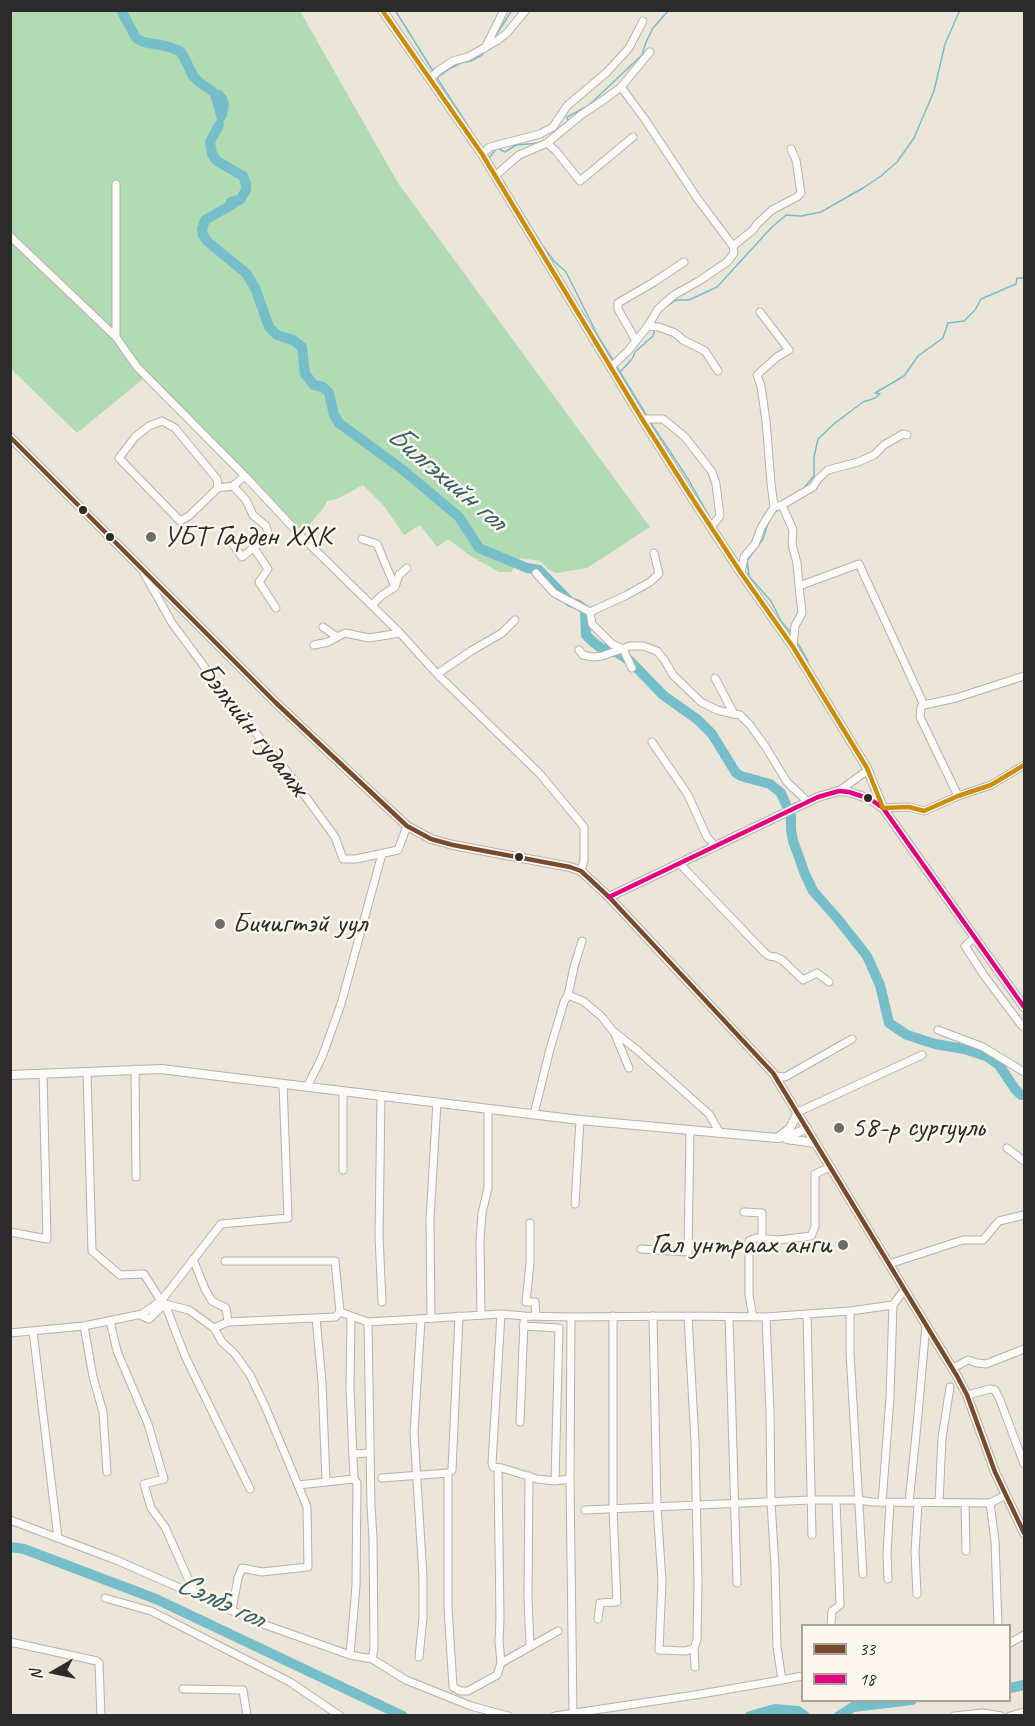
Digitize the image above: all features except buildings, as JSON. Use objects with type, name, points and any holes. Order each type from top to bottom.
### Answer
[{"type":"main road","points":[[382,10],[482,154],[642,419],[741,573],[793,647],[868,770],[883,808],[1024,1007]]},
{"type":"main road","points":[[10,437],[275,702],[406,826],[453,845],[581,871],[609,897],[775,1076],[953,1368],[967,1395],[995,1472],[1024,1533]]},
{"type":"main road","points":[[609,897],[829,793],[839,791],[861,795],[883,808]]},
{"type":"main road","points":[[10,1075],[161,1069],[580,1120],[815,1143]]},
{"type":"main road","points":[[777,1138],[790,1128],[798,1112]]},
{"type":"main road","points":[[777,1138],[806,1129]]},
{"type":"street","points":[[485,48],[504,10]]},
{"type":"street","points":[[430,80],[438,71],[453,61],[468,57],[507,33],[526,10]]},
{"type":"street","points":[[482,154],[489,147],[540,134],[553,128],[567,106],[607,72],[629,48],[643,21]]},
{"type":"street","points":[[495,176],[519,155],[547,143],[581,115],[621,87],[650,52]]},
{"type":"street","points":[[610,367],[648,327],[658,309],[674,295],[699,281],[731,258],[734,253],[733,246],[621,87]]},
{"type":"street","points":[[547,143],[580,181],[633,137]]},
{"type":"street","points":[[733,246],[753,230],[772,210],[797,197],[801,192],[796,160],[791,149]]},
{"type":"street","points":[[116,184],[116,337]]},
{"type":"street","points":[[10,236],[116,337],[137,367],[302,537],[400,633],[437,674],[540,774],[584,827],[584,860],[581,871]]},
{"type":"street","points":[[636,341],[618,309],[618,303],[684,262]]},
{"type":"street","points":[[760,312],[789,350],[777,357],[757,375],[761,386],[766,421],[771,483],[778,506],[793,530],[792,544],[797,563],[802,614],[795,626],[793,647]]},
{"type":"street","points":[[648,327],[659,327],[675,333],[683,340],[705,351],[718,371]]},
{"type":"street","points":[[642,419],[663,419],[685,437],[712,472],[720,516],[711,527]]},
{"type":"street","points":[[218,488],[217,479],[175,428],[162,421],[148,426],[135,437],[119,458],[180,520],[189,516],[218,488],[233,486],[245,476]]},
{"type":"street","points":[[741,573],[744,557],[755,544],[762,526],[778,506],[813,487],[828,470],[874,455],[884,445],[903,434],[907,435]]},
{"type":"street","points":[[230,540],[242,557],[269,536],[266,526],[254,515],[246,500],[233,486]]},
{"type":"street","points":[[362,539],[377,544],[395,587]]},
{"type":"street","points":[[254,548],[267,569],[259,582],[276,608]]},
{"type":"street","points":[[590,612],[627,596],[659,574],[654,553]]},
{"type":"street","points":[[799,586],[859,564],[924,705]]},
{"type":"street","name":"Бэлхийн гудамж","points":[[140,567],[172,623],[335,837],[343,859],[382,854]]},
{"type":"street","points":[[372,605],[395,587],[399,575],[407,568]]},
{"type":"street","points":[[536,573],[554,593],[590,612]]},
{"type":"street","points":[[590,612],[592,624],[597,631],[621,650],[632,668]]},
{"type":"street","points":[[437,674],[502,633],[515,620]]},
{"type":"street","points":[[323,627],[337,637]]},
{"type":"street","points":[[314,645],[328,642],[345,633],[369,638],[400,633]]},
{"type":"street","points":[[579,650],[583,655],[593,657],[630,646],[643,646],[657,651],[673,675],[701,702],[717,710],[740,715],[750,725],[787,782],[808,802]]},
{"type":"street","points":[[958,796],[920,717],[921,707],[1024,676]]},
{"type":"street","points":[[715,678],[734,714]]},
{"type":"street","points":[[652,742],[688,795],[706,837],[716,847]]},
{"type":"street","points":[[883,808],[909,807],[924,811],[991,785],[1024,765]]},
{"type":"street","points":[[839,791],[868,770]]},
{"type":"street","points":[[307,1087],[322,1057],[341,1004],[382,854],[398,850],[406,826]]},
{"type":"street","points":[[680,864],[769,956],[782,960],[803,980],[817,973],[829,982]]},
{"type":"street","points":[[974,938],[966,946],[983,974],[1022,1026]]},
{"type":"street","points":[[534,1114],[555,1029],[568,995],[582,941]]},
{"type":"street","points":[[568,995],[583,1001],[613,1031],[636,1048],[709,1113],[720,1133]]},
{"type":"street","points":[[938,1030],[983,1047],[1024,1072]]},
{"type":"street","points":[[613,1031],[629,1068]]},
{"type":"street","points":[[775,1076],[785,1077],[852,1039]]},
{"type":"street","points":[[798,1112],[922,1055]]},
{"type":"street","points":[[135,1069],[136,1177]]},
{"type":"street","points":[[87,1071],[92,1251],[120,1275],[144,1274],[163,1302],[184,1356],[250,1489]]},
{"type":"street","points":[[10,1232],[47,1239],[44,1074]]},
{"type":"street","points":[[10,1333],[84,1326],[142,1314],[149,1319],[221,1224],[288,1218],[283,1084]]},
{"type":"street","points":[[344,1091],[344,1170]]},
{"type":"street","points":[[381,1096],[379,1236],[382,1302]]},
{"type":"street","points":[[431,1319],[430,1219],[436,1102]]},
{"type":"street","points":[[481,1315],[480,1241],[482,1213],[488,1188],[488,1109]]},
{"type":"street","points":[[575,1204],[580,1120]]},
{"type":"street","points":[[642,1249],[688,1252],[690,1130]]},
{"type":"street","points":[[1007,1148],[1024,1161]]},
{"type":"street","points":[[753,1317],[749,1295],[749,1241],[756,1238],[779,1240],[811,1236],[816,1227],[815,1174],[830,1167]]},
{"type":"street","points":[[744,1212],[762,1213],[762,1239]]},
{"type":"street","points":[[889,1264],[963,1240],[983,1240],[999,1221],[1024,1215]]},
{"type":"street","points":[[530,1222],[530,1263],[526,1302],[535,1302],[536,1316]]},
{"type":"street","points":[[193,1259],[212,1300],[226,1308],[228,1322]]},
{"type":"street","points":[[225,1261],[335,1261],[340,1312]]},
{"type":"street","points":[[882,1503],[890,1397],[893,1305],[904,1290]]},
{"type":"street","points":[[163,1302],[189,1310],[214,1328],[222,1342],[235,1354],[250,1375],[307,1507],[308,1567],[262,1572],[242,1568],[232,1610]]},
{"type":"street","points":[[340,1312],[368,1322],[501,1314],[525,1317],[766,1317],[850,1311],[893,1305]]},
{"type":"street","points":[[850,1311],[850,1352],[863,1574]]},
{"type":"street","points":[[214,1328],[228,1322],[335,1317],[340,1312]]},
{"type":"street","points":[[501,1314],[493,1467],[555,1481],[570,1479]]},
{"type":"street","points":[[807,1314],[812,1535]]},
{"type":"street","points":[[350,1655],[356,1586],[357,1484],[354,1479],[350,1388],[351,1316]]},
{"type":"street","points":[[598,1619],[600,1603],[617,1602],[613,1509],[614,1316]]},
{"type":"street","points":[[653,1316],[657,1507],[662,1581],[659,1650],[686,1651],[694,1648]]},
{"type":"street","points":[[688,1316],[695,1442],[698,1583],[695,1667]]},
{"type":"street","points":[[382,1478],[448,1473],[452,1470],[459,1317]]},
{"type":"street","points":[[520,1422],[525,1317]]},
{"type":"street","points":[[571,1317],[570,1479],[573,1714]]},
{"type":"street","points":[[729,1317],[737,1583]]},
{"type":"street","points":[[766,1317],[776,1626],[782,1680]]},
{"type":"street","points":[[316,1318],[322,1382],[326,1481]]},
{"type":"street","points":[[419,1657],[423,1618],[423,1577],[414,1433],[421,1319]]},
{"type":"street","points":[[110,1321],[117,1351],[148,1424],[164,1479],[144,1484],[151,1508],[165,1527],[195,1594]]},
{"type":"street","points":[[368,1322],[373,1538],[374,1648],[372,1659]]},
{"type":"street","points":[[909,1503],[926,1325]]},
{"type":"street","points":[[84,1326],[93,1377],[103,1412],[107,1472]]},
{"type":"street","points":[[523,1326],[559,1328],[555,1481]]},
{"type":"street","points":[[33,1331],[58,1538]]},
{"type":"street","points":[[953,1368],[968,1360],[977,1364],[986,1364],[1024,1349]]},
{"type":"street","points":[[939,1503],[942,1438],[950,1387]]},
{"type":"street","points":[[967,1395],[990,1389],[995,1390],[1024,1464]]},
{"type":"street","points":[[353,1454],[370,1453]]},
{"type":"street","points":[[448,1473],[448,1607],[453,1687],[460,1691],[468,1691],[497,1675],[501,1663],[498,1468]]},
{"type":"street","points":[[529,1476],[530,1646]]},
{"type":"street","points":[[298,1485],[354,1479]]},
{"type":"street","points":[[585,1510],[812,1500],[858,1500],[882,1503],[990,1503],[1006,1495]]},
{"type":"street","points":[[831,1624],[832,1611],[840,1605],[836,1500]]},
{"type":"street","points":[[888,1579],[890,1503]]},
{"type":"street","points":[[917,1594],[915,1552],[918,1503]]},
{"type":"street","points":[[965,1503],[966,1551]]},
{"type":"street","points":[[990,1503],[995,1541],[998,1624]]},
{"type":"street","points":[[10,1520],[116,1560],[260,1623],[350,1655],[372,1659],[406,1680],[471,1706],[508,1716]]},
{"type":"street","points":[[105,1598],[152,1611],[290,1682],[340,1716]]},
{"type":"street","points":[[501,1663],[558,1631]]},
{"type":"street","points":[[10,1642],[97,1661],[99,1663],[101,1716]]},
{"type":"street","points":[[555,1716],[801,1677]]},
{"type":"street","points":[[183,1689],[243,1690],[247,1716]]},
{"type":"street","points":[[1010,1716],[1024,1712]]},
{"type":"street","points":[[954,1716],[982,1713],[1001,1716]]},
{"type":"green space","points":[[10,11],[300,11],[398,183],[650,527],[587,568],[556,573],[540,561],[520,558],[511,572],[499,572],[472,557],[448,539],[437,547],[420,525],[404,535],[384,506],[363,485],[337,499],[327,501],[300,536],[149,374],[77,433],[11,369]]},
{"type":"water","points":[[201,85],[222,91],[229,104],[227,116],[214,137],[212,137],[218,125],[217,119],[209,91]]},
{"type":"waterway","name":"Билгэхийн гол","points":[[121,10],[136,38],[143,42],[180,51],[193,76],[212,91]]},
{"type":"waterway","points":[[395,10],[433,71]]},
{"type":"waterway","points":[[493,40],[512,10]]},
{"type":"waterway","points":[[568,121],[567,117],[588,106],[642,55],[653,28],[669,10]]},
{"type":"waterway","points":[[665,307],[676,300],[689,300],[717,287],[771,228],[786,215],[801,216],[821,212],[863,188],[897,162],[914,138],[934,91],[945,44],[960,10]]},
{"type":"waterway","points":[[438,77],[451,68],[482,55],[485,51]]},
{"type":"waterway","points":[[437,78],[470,129]]},
{"type":"waterway","name":"Билгэхийн гол","points":[[219,125],[210,142],[212,154],[217,161],[243,176],[246,190],[240,200],[231,202],[233,204],[205,220],[203,235],[207,241],[247,274],[256,290],[269,327],[277,335],[293,340],[302,347],[305,374],[314,385],[323,387],[329,393],[334,415],[339,423],[403,470],[459,517],[479,548],[527,568],[539,570],[570,602],[585,610],[586,635],[593,642],[630,661],[663,695],[698,720],[712,734],[736,773],[770,784],[781,793],[791,816],[793,841],[805,874],[813,891],[867,956],[880,985],[889,1023],[907,1035],[986,1056],[999,1065],[1015,1089],[1024,1095]]},
{"type":"waterway","points":[[489,158],[497,148],[505,152],[516,145],[539,143]]},
{"type":"waterway","points":[[523,214],[542,245],[566,272],[599,338],[613,360]]},
{"type":"waterway","points":[[803,489],[814,476],[814,457],[818,439],[863,402],[880,394],[875,393],[904,376],[918,356],[943,338],[948,323],[964,321],[975,310],[981,299],[1016,284],[1017,278],[1024,278]]},
{"type":"waterway","points":[[621,371],[635,352],[653,336],[655,329]]},
{"type":"waterway","points":[[617,367],[647,416]]},
{"type":"waterway","points":[[651,423],[688,479],[712,521]]},
{"type":"waterway","points":[[773,514],[781,508]]},
{"type":"waterway","points":[[749,575],[747,561],[763,539],[768,523]]},
{"type":"waterway","points":[[733,553],[738,561]]},
{"type":"waterway","points":[[746,573],[771,601],[781,621],[791,633]]},
{"type":"waterway","points":[[797,642],[808,661]]},
{"type":"waterway","name":"Сэлбэ гол","points":[[10,1547],[24,1549],[156,1599],[403,1716]]},
{"type":"waterway","name":"Сэлбэ гол","points":[[1011,1688],[1024,1685]]},
{"type":"waterway","name":"Сэлбэ гол","points":[[839,1716],[853,1707],[895,1702]]},
{"type":"waterway","name":"Сэлбэ гол","points":[[750,1716],[775,1709],[798,1711],[805,1716]]},
{"type":"transit line","points":[[382,10],[482,154],[642,419],[741,573],[793,647],[867,768],[883,808],[909,807],[924,811],[991,785],[1024,765]]},
{"type":"transit line","name":"33","points":[[10,437],[275,702],[407,826],[431,839],[453,845],[581,871],[609,897],[773,1073],[957,1376],[967,1395],[995,1472],[1024,1533]]},
{"type":"transit line","name":"18","points":[[609,897],[818,797],[839,791],[849,792],[870,799],[883,808],[1024,1007]]},
{"type":"place","name":"УБТ Гарден ХХК","points":[[151,537]]},
{"type":"place","name":"Бичигтэй уул","points":[[220,924]]},
{"type":"place","name":"58-р сургууль","points":[[839,1128]]},
{"type":"place","name":"Гал унтраах анги","points":[[843,1245]]}]
